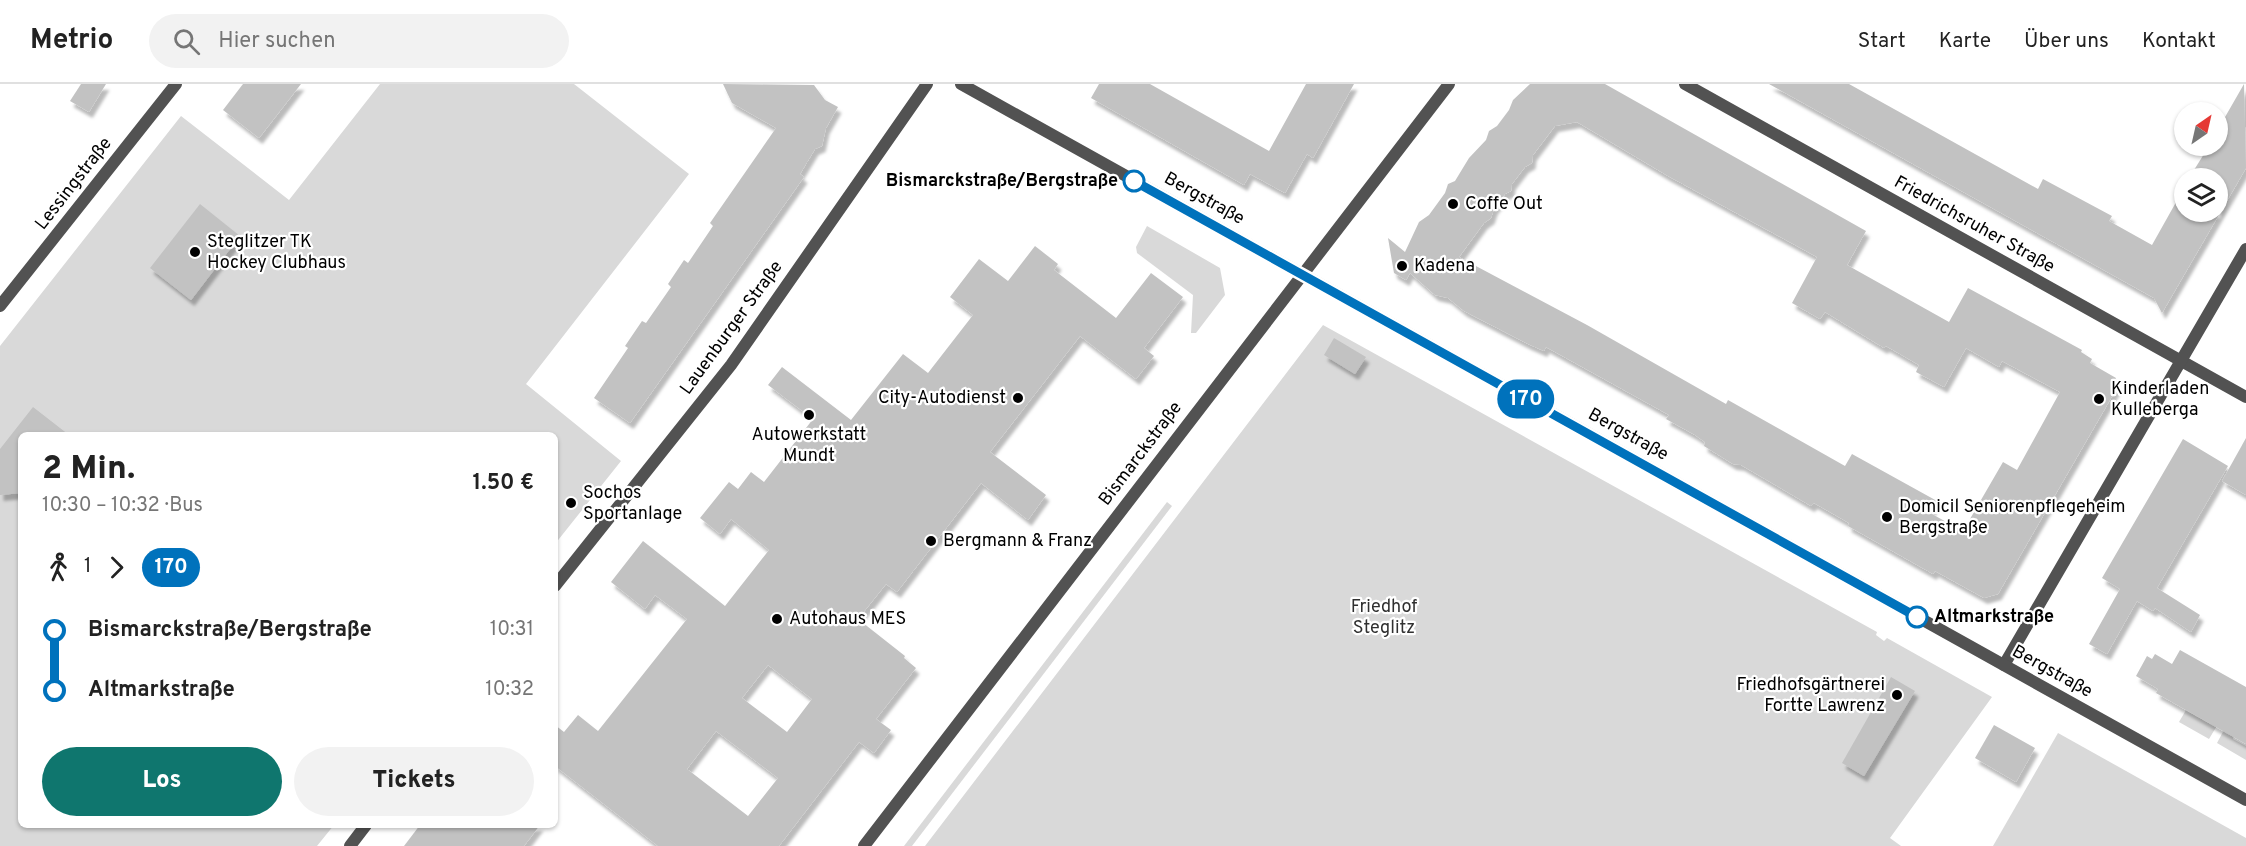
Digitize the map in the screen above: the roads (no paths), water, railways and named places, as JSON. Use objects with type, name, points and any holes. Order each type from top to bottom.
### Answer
[{"type":"street","name":"Lessingstraße","points":[[0,306],[176,84]]},
{"type":"street","name":"Lauenburger Straße","points":[[558,582],[731,365],[927,84]]},
{"type":"street","name":"Bergstraße","points":[[961,84],[2246,800]]},
{"type":"street","name":"Bismarckstraße","points":[[864,846],[1449,84]]},
{"type":"street","name":"Friedrichsruher Straße","points":[[1685,84],[2246,397]]},
{"type":"street","points":[[2004,665],[2246,249]]},
{"type":"street","points":[[350,846],[364,828]]},
{"type":"place","name":"Bismarckstraße/Bergstraße","points":[[1134,181]]},
{"type":"place","name":"Coffe Out","points":[[1453,204]]},
{"type":"place","name":"Steglitzer TK Hockey Clubhaus","points":[[195,252]]},
{"type":"place","name":"Kadena","points":[[1402,266]]},
{"type":"place","name":"City-Autodienst","points":[[1018,398]]},
{"type":"place","name":"Kinderladen Kulleberga","points":[[2099,399]]},
{"type":"place","name":"Autowerkstatt Mundt","points":[[809,415]]},
{"type":"place","name":"Sochos Sportanlage","points":[[571,503]]},
{"type":"place","name":"Domicil Seniorenpflegeheim Bergstraße","points":[[1887,517]]},
{"type":"place","name":"Bergmann & Franz","points":[[931,541]]},
{"type":"place","name":"Altmarkstraße","points":[[1917,617]]},
{"type":"place","name":"Autohaus MES","points":[[777,619]]},
{"type":"place","name":"Friedhofsgärtnerei Fortte Lawrenz","points":[[1897,695]]},
{"type":"park label","name":"Friedhof Steglitz","points":[[1384,617]]}]
